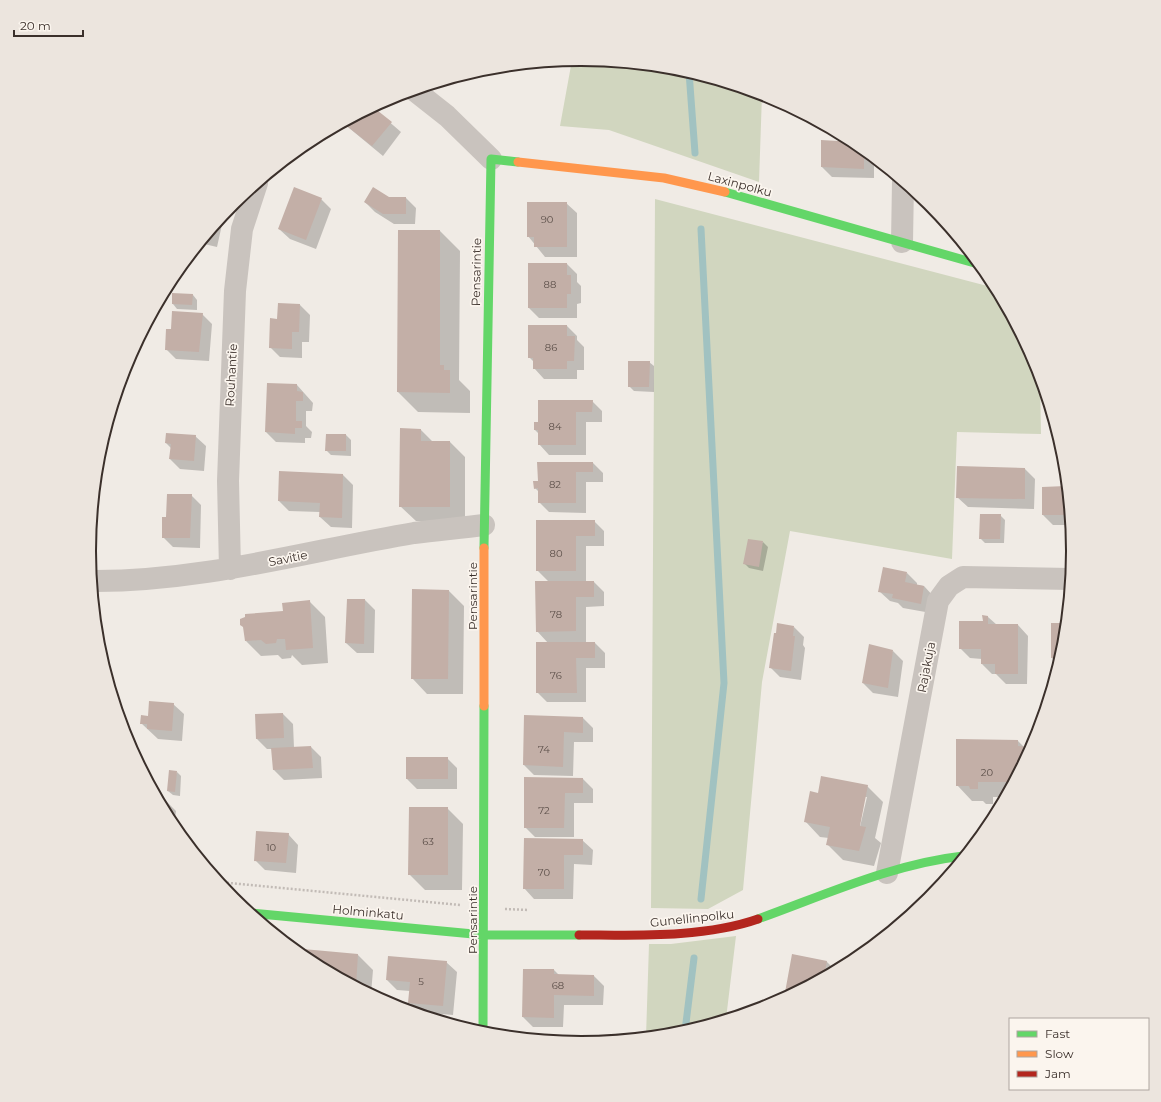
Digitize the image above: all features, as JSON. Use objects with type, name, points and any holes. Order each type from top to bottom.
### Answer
[{"type":"street","points":[[419,94],[447,116],[491,159]]},
{"type":"street","name":"Laxinpolku","points":[[491,159],[664,178],[722,191],[969,261]]},
{"type":"street","name":"Pensarintie","points":[[483,1026],[484,525],[491,159]]},
{"type":"street","points":[[902,242],[903,189]]},
{"type":"street","name":"Rouhantie","points":[[230,569],[228,481],[235,291],[242,229],[254,193]]},
{"type":"street","name":"Savitie","points":[[97,581],[130,581],[230,569],[415,533],[484,525]]},
{"type":"street","name":"Rajakuja","points":[[887,873],[938,601],[949,586],[963,577],[1064,579]]},
{"type":"street","name":"Gunellinpolku","points":[[484,935],[627,935],[700,931],[740,925],[887,873],[938,860],[956,857]]},
{"type":"street","name":"Holminkatu","points":[[259,914],[484,935]]},
{"type":"path","points":[[227,883],[530,910]]},
{"type":"green space","points":[[571,66],[612,67],[644,70],[675,75],[706,83],[762,101],[759,182],[609,130],[560,126]]},
{"type":"green space","points":[[655,199],[986,286],[1001,308],[1029,365],[1040,396],[1041,434],[957,432],[952,559],[790,531],[762,682],[743,890],[708,909],[651,908]]},
{"type":"green space","points":[[736,936],[727,1013],[675,1027],[646,1032],[649,944],[671,944]]},
{"type":"building","points":[[378,111],[392,122],[372,146],[347,126]]},
{"type":"building","points":[[821,140],[838,141],[864,158],[864,169],[821,167]]},
{"type":"building","points":[[294,187],[322,198],[306,240],[278,229]]},
{"type":"building","points":[[373,187],[389,197],[406,197],[406,214],[383,214],[364,202]]},
{"type":"building","points":[[527,202],[567,202],[567,247],[534,247],[534,237],[527,237]]},
{"type":"building","points":[[398,230],[440,230],[440,365],[444,365],[444,370],[450,370],[450,393],[397,392]]},
{"type":"building","points":[[528,263],[567,263],[567,275],[571,275],[571,294],[567,294],[567,308],[528,308]]},
{"type":"building","points":[[172,293],[193,294],[192,305],[172,304]]},
{"type":"building","points":[[278,303],[300,304],[299,332],[292,332],[292,349],[269,348],[270,318],[277,319]]},
{"type":"building","points":[[172,311],[203,313],[199,352],[165,350],[166,329],[171,329]]},
{"type":"building","points":[[528,325],[567,325],[567,336],[575,336],[574,361],[567,361],[567,369],[533,369],[533,358],[528,358]]},
{"type":"building","points":[[628,361],[650,361],[649,387],[628,387]]},
{"type":"building","points":[[267,383],[297,384],[297,391],[303,392],[303,401],[296,401],[296,421],[302,421],[302,428],[295,428],[295,434],[265,432]]},
{"type":"building","points":[[538,400],[593,400],[592,412],[576,412],[576,445],[538,445],[538,430],[534,430],[534,422],[538,422]]},
{"type":"building","points":[[400,428],[421,429],[421,441],[450,441],[450,507],[399,507]]},
{"type":"building","points":[[166,433],[196,435],[194,461],[169,459],[171,444],[165,443]]},
{"type":"building","points":[[326,434],[346,434],[346,451],[325,451]]},
{"type":"building","points":[[537,462],[593,462],[593,472],[576,472],[576,503],[538,503],[538,488],[534,489],[533,481],[538,481]]},
{"type":"building","points":[[957,466],[1025,468],[1025,499],[956,498]]},
{"type":"building","points":[[279,471],[343,474],[342,518],[319,517],[320,503],[278,501]]},
{"type":"building","points":[[1061,486],[1064,515],[1042,515],[1042,487]]},
{"type":"building","points":[[167,494],[192,494],[190,538],[162,538],[162,517],[166,517]]},
{"type":"building","points":[[980,514],[1001,514],[1000,539],[979,539]]},
{"type":"building","points":[[536,520],[595,520],[595,536],[576,536],[576,571],[536,571]]},
{"type":"building","points":[[748,539],[763,541],[759,567],[743,564]]},
{"type":"building","points":[[883,567],[907,572],[905,582],[924,586],[921,604],[892,598],[893,594],[878,592]]},
{"type":"building","points":[[535,581],[594,581],[594,597],[576,597],[576,631],[536,632]]},
{"type":"building","points":[[412,589],[449,590],[448,679],[411,679]]},
{"type":"building","points":[[347,599],[365,599],[364,644],[345,643]]},
{"type":"building","points":[[310,600],[313,648],[286,650],[285,639],[277,639],[276,643],[266,644],[261,640],[245,641],[243,627],[240,625],[240,619],[245,617],[245,614],[283,611],[282,603]]},
{"type":"building","points":[[982,615],[988,616],[988,624],[1018,624],[1018,674],[995,674],[995,664],[981,664],[981,649],[959,649],[959,621],[983,621]]},
{"type":"building","points":[[777,623],[794,626],[793,636],[795,636],[791,671],[769,668],[774,633],[776,633]]},
{"type":"building","points":[[1051,623],[1060,623],[1053,658],[1051,658]]},
{"type":"building","points":[[536,642],[595,642],[595,658],[576,658],[577,693],[536,693]]},
{"type":"building","points":[[869,644],[893,650],[888,688],[862,683]]},
{"type":"building","points":[[149,701],[174,703],[172,731],[147,729],[147,724],[140,724],[141,715],[148,716]]},
{"type":"building","points":[[283,713],[284,738],[256,739],[255,714]]},
{"type":"building","points":[[524,715],[583,717],[583,733],[564,732],[563,767],[523,765]]},
{"type":"building","points":[[956,739],[1018,740],[1018,746],[1024,746],[1007,782],[978,782],[978,789],[970,789],[969,786],[956,786]]},
{"type":"building","points":[[311,746],[313,768],[273,770],[271,748]]},
{"type":"building","points":[[406,757],[448,757],[448,779],[406,779]]},
{"type":"building","points":[[169,770],[177,771],[175,792],[167,791]]},
{"type":"building","points":[[821,776],[868,785],[860,826],[866,827],[859,851],[826,845],[830,827],[804,822],[810,791],[818,793]]},
{"type":"building","points":[[524,777],[583,778],[583,793],[565,793],[564,828],[524,828]]},
{"type":"building","points":[[409,807],[448,807],[448,875],[408,875]]},
{"type":"building","points":[[256,831],[289,833],[286,863],[254,861]]},
{"type":"building","points":[[524,838],[583,839],[583,855],[564,855],[564,889],[523,889]]},
{"type":"building","points":[[304,949],[358,954],[356,981]]},
{"type":"building","points":[[792,954],[827,961],[825,970],[785,990]]},
{"type":"building","points":[[388,956],[447,961],[443,1006],[408,1003],[410,982],[386,980]]},
{"type":"building","points":[[523,969],[554,969],[554,974],[594,975],[594,996],[554,995],[554,1018],[522,1017]]},
{"type":"waterway","points":[[689,79],[695,153]]},
{"type":"waterway","points":[[701,229],[724,683],[701,899]]},
{"type":"waterway","points":[[686,1024],[694,958]]},
{"type":"traffic: fast","points":[[484,548],[491,159],[518,162]]},
{"type":"traffic: fast","points":[[725,192],[969,261]]},
{"type":"traffic: fast","points":[[483,1026],[484,706]]},
{"type":"traffic: fast","points":[[758,919],[885,873],[910,866],[956,857]]},
{"type":"traffic: fast","points":[[259,914],[484,935],[579,935]]},
{"type":"traffic: slow","points":[[518,162],[664,178],[725,192]]},
{"type":"traffic: slow","points":[[484,548],[484,706]]},
{"type":"traffic: jam","points":[[579,935],[646,935],[693,932],[715,930],[758,919]]}]
